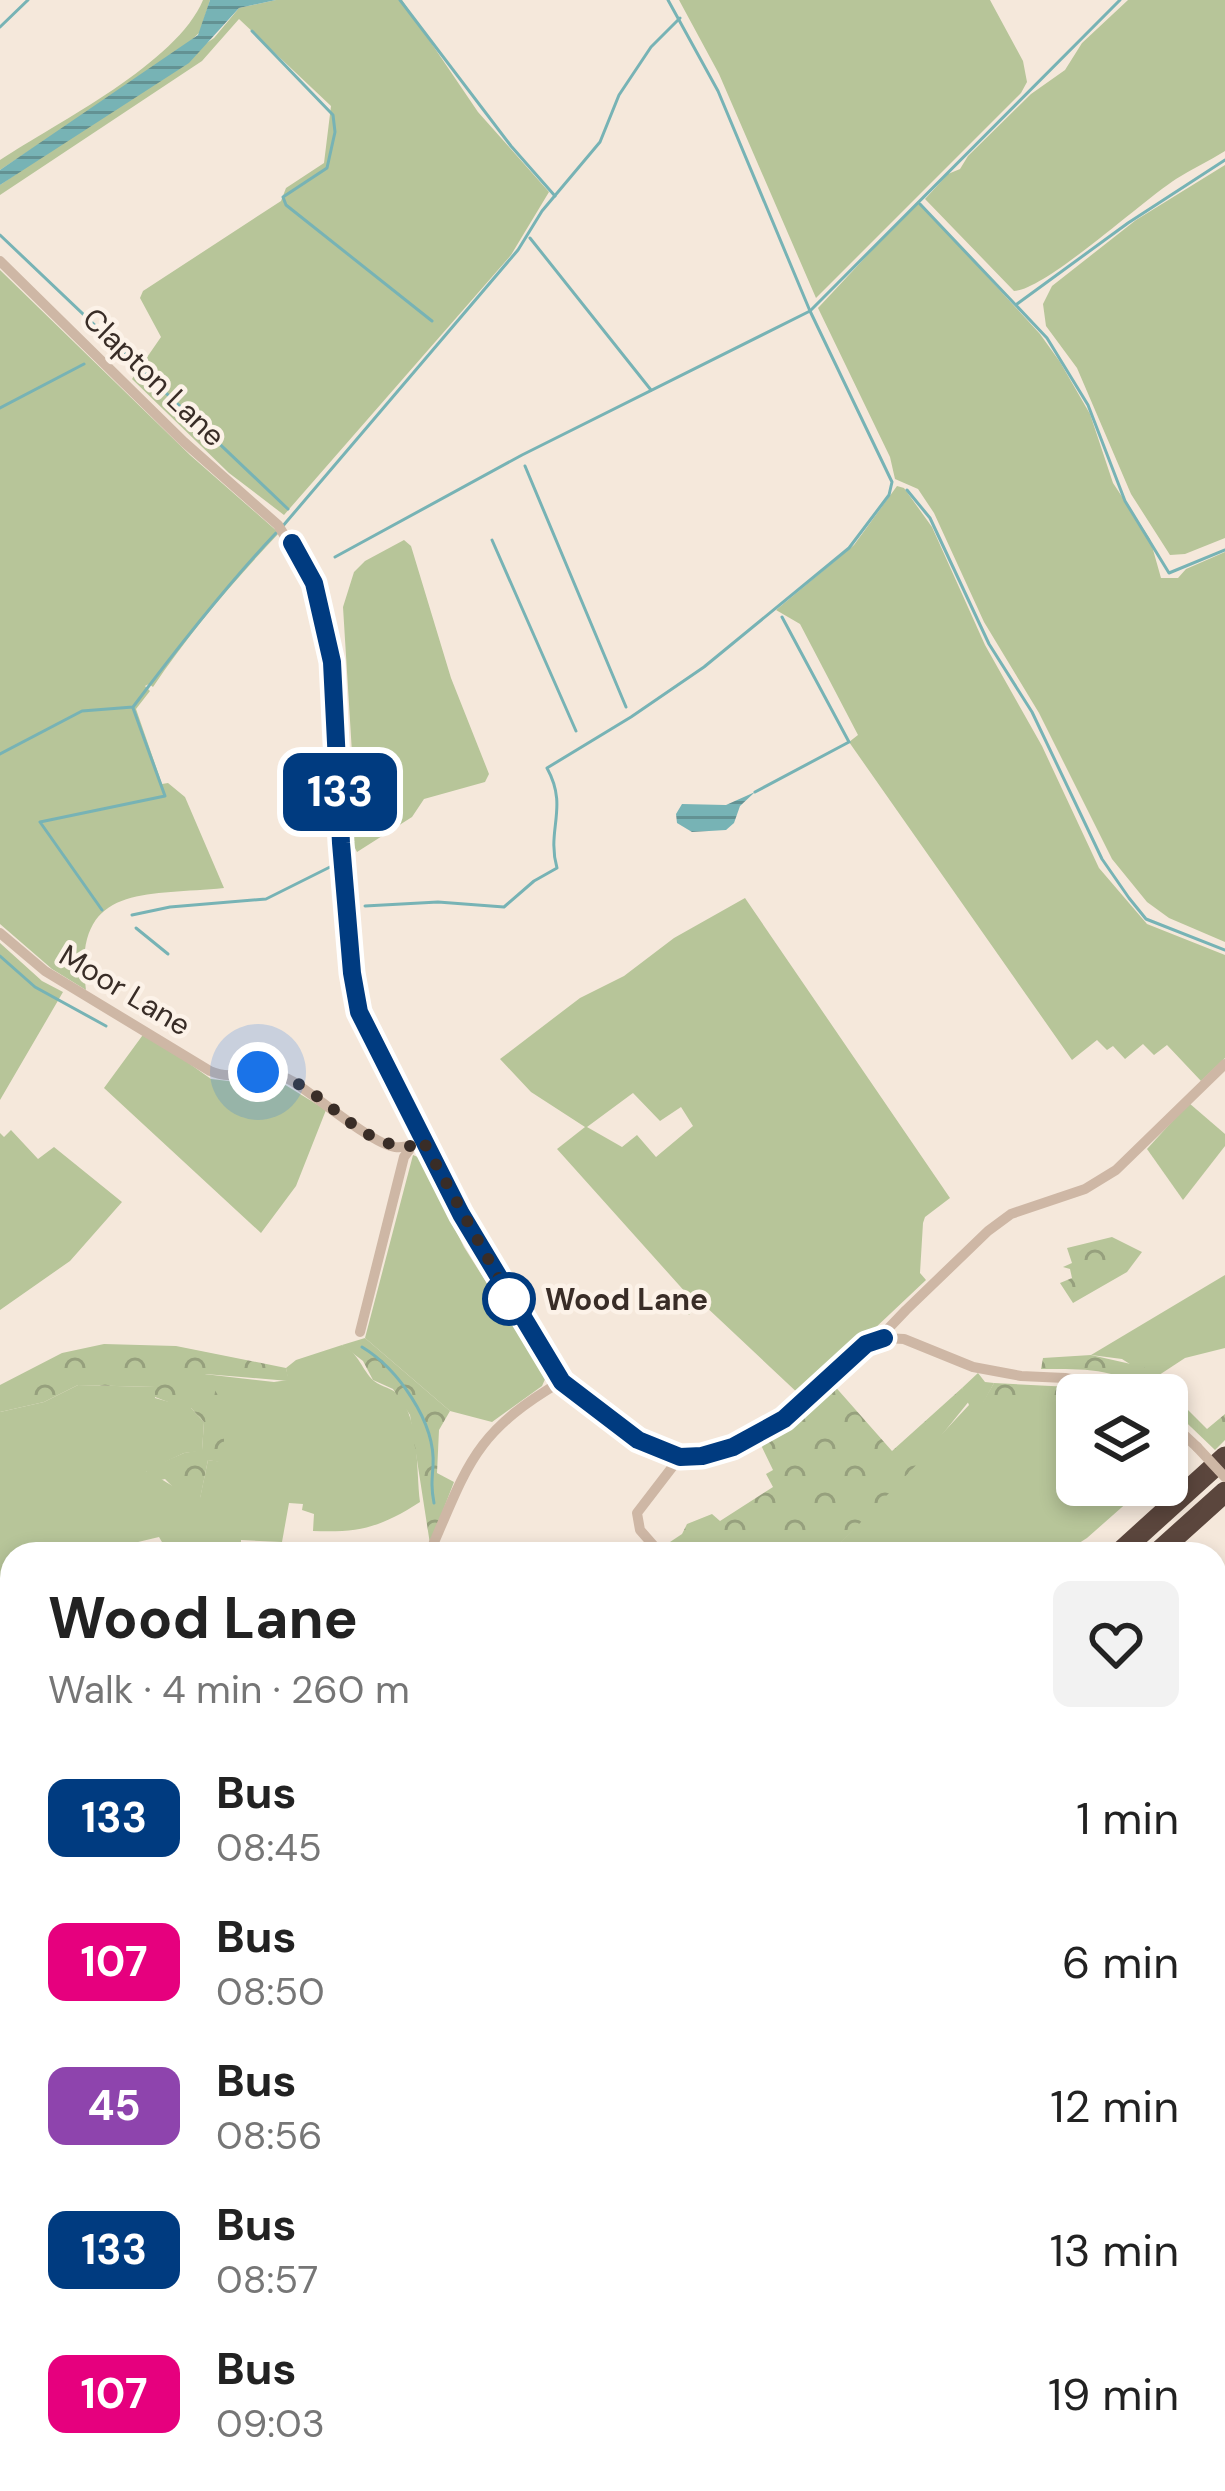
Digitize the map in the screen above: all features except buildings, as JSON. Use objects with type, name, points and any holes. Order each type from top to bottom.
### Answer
[{"type":"highway","points":[[1131,1542],[1225,1457]]},
{"type":"highway","points":[[1169,1542],[1225,1492]]},
{"type":"street","name":"Clapton Lane","points":[[0,261],[184,442],[278,525],[314,583],[332,662],[341,843],[359,1012],[417,1143]]},
{"type":"street","name":"Moor Lane","points":[[0,933],[45,971],[210,1071],[224,1077],[258,1072],[283,1076],[385,1144],[417,1143]]},
{"type":"street","points":[[884,1338],[906,1310],[988,1231],[1011,1214],[1085,1189],[1115,1170],[1225,1064]]},
{"type":"street","points":[[360,1332],[404,1156],[417,1143],[562,1382],[621,1430],[658,1451],[680,1457],[714,1454],[802,1405],[866,1344],[884,1338],[904,1340],[973,1367],[1056,1379]]},
{"type":"street","points":[[434,1542],[450,1499],[481,1444],[506,1420],[562,1382]]},
{"type":"street","points":[[1188,1438],[1225,1477]]},
{"type":"street","points":[[651,1542],[640,1530],[637,1513],[680,1457]]},
{"type":"green space","points":[[203,0],[210,0],[200,32],[180,51],[0,170],[0,160],[143,68],[189,23]]},
{"type":"green space","points":[[276,0],[402,0],[478,112],[549,192],[511,255],[284,515],[229,473],[132,379],[161,337],[140,298],[143,291],[281,201],[286,188],[324,163],[331,106],[239,19],[202,61],[0,195],[0,185],[214,38],[239,8]]},
{"type":"green space","points":[[679,0],[990,0],[1023,61],[1027,82],[816,298],[719,74]]},
{"type":"green space","points":[[1128,0],[1225,0],[1225,151],[1176,179],[1048,276],[1014,291],[925,199],[1031,94],[1065,70],[1082,43]]},
{"type":"green space","points":[[1225,165],[1225,538],[1170,555],[1131,494],[1077,368],[1046,326],[1043,304],[1052,286],[1136,220]]},
{"type":"green space","points":[[918,201],[1060,362],[1090,414],[1113,483],[1150,539],[1161,578],[1178,578],[1186,569],[1225,552],[1225,942],[1169,918],[1147,902],[1112,859],[1039,713],[984,622],[934,513],[918,489],[895,479],[890,457],[818,308]]},
{"type":"green space","points":[[0,270],[190,455],[279,533],[153,687],[145,686],[150,691],[136,709],[162,784],[168,783],[185,797],[224,888],[141,896],[102,913],[90,930],[86,990],[52,969],[0,924]]},
{"type":"green space","points":[[897,486],[904,488],[932,527],[985,645],[1042,746],[1099,868],[1147,924],[1225,955],[1225,1058],[1201,1081],[1167,1045],[1154,1055],[1143,1044],[1125,1059],[1113,1046],[1107,1050],[1097,1040],[1072,1060],[849,742],[858,735],[800,624],[776,610],[854,545]]},
{"type":"green space","points":[[404,540],[411,546],[451,678],[489,774],[485,782],[424,799],[412,817],[357,852],[343,607],[354,572]]},
{"type":"green space","points":[[745,898],[950,1198],[923,1223],[920,1273],[926,1280],[802,1397],[702,1303],[689,1315],[677,1304],[687,1294],[557,1149],[585,1127],[531,1092],[500,1059],[580,998],[624,976],[674,938]],"holes":[[[633,1093],[660,1121],[681,1107],[693,1126],[656,1157],[637,1135],[622,1147],[587,1127]]]},
{"type":"green space","points":[[0,943],[42,981],[63,992],[0,1100]]},
{"type":"green space","points":[[145,1032],[211,1079],[274,1078],[326,1110],[296,1186],[261,1233],[104,1088]]},
{"type":"green space","points":[[1189,1103],[1225,1134],[1225,1146],[1183,1200],[1147,1149]]},
{"type":"green space","points":[[11,1130],[38,1159],[54,1147],[122,1202],[70,1261],[0,1310],[0,1133],[4,1137]]},
{"type":"green space","points":[[413,1155],[420,1158],[464,1247],[546,1377],[542,1386],[492,1422],[450,1411],[365,1338]]},
{"type":"green space","points":[[1112,1237],[1142,1252],[1127,1272],[1073,1303],[1060,1283],[1072,1278],[1070,1269],[1063,1267],[1072,1263],[1067,1248]]},
{"type":"green space","points":[[1225,1275],[1225,1348],[1185,1358],[1161,1374],[1145,1374],[1122,1359],[1091,1355]]},
{"type":"green space","points":[[365,1338],[450,1411],[439,1430],[437,1473],[454,1482],[431,1542],[410,1415],[393,1389],[373,1380],[363,1361],[342,1345]]},
{"type":"green space","points":[[104,1344],[176,1346],[286,1368],[289,1381],[205,1374],[224,1405],[224,1463],[208,1460],[200,1499],[180,1494],[165,1479],[156,1481],[145,1470],[202,1450],[204,1422],[191,1408],[175,1410],[155,1397],[155,1387],[78,1385],[44,1402],[0,1412],[0,1385],[62,1353]]},
{"type":"green space","points":[[342,1345],[374,1381],[396,1393],[411,1419],[420,1502],[370,1527],[329,1531],[313,1531],[314,1514],[302,1510],[303,1504],[289,1503],[282,1542],[162,1542],[159,1537],[138,1542],[0,1542],[0,1412],[44,1402],[78,1385],[155,1387],[155,1398],[191,1408],[204,1422],[202,1451],[184,1453],[146,1471],[200,1498],[208,1460],[223,1462],[204,1374],[288,1380],[286,1368],[296,1360]]},
{"type":"green space","points":[[1091,1355],[1144,1367],[1149,1374],[1041,1369],[1043,1358]]},
{"type":"green space","points":[[978,1373],[985,1382],[994,1383],[981,1407],[1056,1407],[1056,1506],[1123,1506],[1081,1542],[841,1542],[969,1405],[962,1388]]},
{"type":"green space","points":[[832,1383],[892,1451],[962,1388],[970,1400],[924,1457],[842,1542],[670,1542],[687,1524],[712,1514],[720,1521],[773,1487],[766,1474],[773,1470],[759,1441],[788,1425]]},
{"type":"green space","points":[[994,1383],[1056,1386],[1056,1407],[980,1407]]},
{"type":"green space","points":[[1188,1410],[1207,1429],[1225,1414],[1225,1440],[1215,1450],[1188,1424]]},
{"type":"water","points":[[210,0],[276,0],[239,8],[189,63],[0,185],[0,170],[198,35]]},
{"type":"water","points":[[755,792],[726,830],[692,832],[677,823],[682,804],[726,805]]},
{"type":"waterway","points":[[0,27],[28,0]]},
{"type":"waterway","points":[[400,0],[555,196]]},
{"type":"waterway","points":[[335,557],[522,455],[810,311],[718,91],[668,0]]},
{"type":"waterway","points":[[365,906],[438,902],[504,907],[557,868],[556,795],[547,768],[704,667],[849,548],[889,495],[892,482],[810,311],[1120,0]]},
{"type":"waterway","points":[[282,527],[518,250],[542,211],[600,142],[619,95],[651,47],[680,18]]},
{"type":"waterway","points":[[252,31],[333,115],[335,132],[327,168],[283,197],[286,205],[432,321]]},
{"type":"waterway","points":[[1017,304],[1225,160]]},
{"type":"waterway","points":[[920,204],[1047,338],[1088,405],[1125,501],[1169,573],[1225,550]]},
{"type":"waterway","points":[[0,235],[288,509]]},
{"type":"waterway","points":[[530,238],[651,390]]},
{"type":"waterway","points":[[0,408],[84,364]]},
{"type":"waterway","points":[[525,466],[626,707]]},
{"type":"waterway","points":[[907,490],[930,518],[989,644],[1032,712],[1102,859],[1146,919],[1225,950]]},
{"type":"waterway","points":[[0,754],[82,711],[133,707],[276,533]]},
{"type":"waterway","points":[[492,540],[576,731]]},
{"type":"waterway","points":[[755,792],[849,742],[782,617]]},
{"type":"waterway","points":[[102,910],[40,822],[165,796],[133,708]]},
{"type":"waterway","points":[[132,915],[266,899],[330,867]]},
{"type":"waterway","points":[[136,928],[168,954]]},
{"type":"waterway","points":[[0,956],[35,987],[106,1026]]},
{"type":"waterway","points":[[362,1347],[401,1382],[421,1415],[432,1449],[434,1503]]},
{"type":"bus line","name":"133","points":[[292,543],[314,583],[332,662],[341,843],[359,1012],[461,1214],[562,1382],[603,1417],[658,1451],[702,1456],[733,1447],[784,1419],[866,1344],[884,1338]]},
{"type":"place","name":"Wood Lane","points":[[509,1299]]},
{"type":"route","points":[[258,1072],[283,1076],[385,1144],[412,1146],[422,1139],[518,1313],[509,1299]]}]
